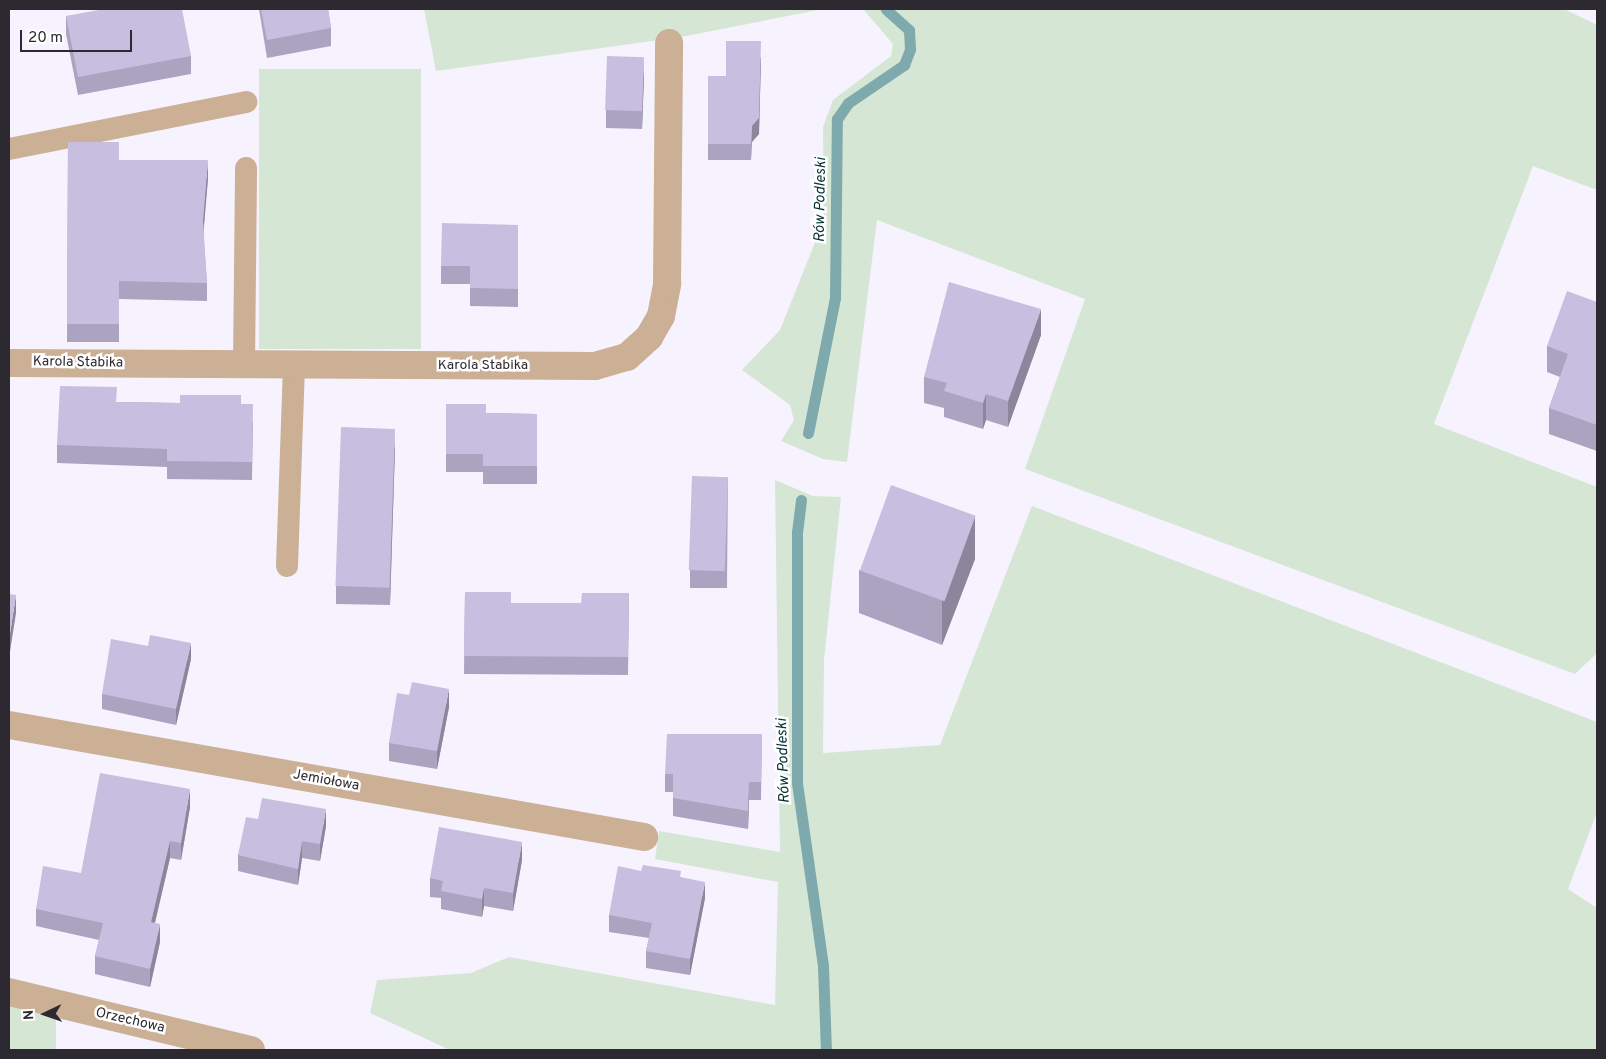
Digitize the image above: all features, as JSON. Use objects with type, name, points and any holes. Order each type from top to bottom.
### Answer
[{"type":"street","name":"Karola Stabika","points":[[9,362],[294,366],[595,366],[627,358],[657,323],[667,284],[669,43]]},
{"type":"street","name":"Jemiołowa","points":[[9,725],[644,837]]},
{"type":"street","name":"Orzechowa","points":[[9,992],[251,1050]]},
{"type":"lane","points":[[9,150],[246,102]]},
{"type":"lane","points":[[244,365],[246,168]]},
{"type":"lane","points":[[287,566],[294,366]]},
{"type":"green space","points":[[424,9],[823,9],[681,37],[436,71]]},
{"type":"green space","points":[[863,9],[1564,9],[1597,25],[1597,190],[1533,166],[1434,424],[1597,487],[1597,653],[1575,674],[1025,469],[1085,299],[877,220],[847,462],[823,459],[781,441],[794,420],[790,405],[742,370],[780,330],[824,220],[823,127],[833,100],[891,56],[893,44]]},
{"type":"green space","points":[[259,69],[421,69],[421,349],[259,349]]},
{"type":"green space","points":[[775,480],[813,496],[841,497],[824,660],[823,753],[940,745],[1032,506],[1597,722],[1597,812],[1568,889],[1597,908],[1597,1050],[450,1050],[370,1013],[377,980],[471,973],[509,957],[775,1005],[778,882],[655,859],[659,831],[780,852]]},
{"type":"green space","points":[[9,1006],[56,1016],[56,1050],[9,1050]]},
{"type":"building","points":[[104,9],[182,9],[191,56],[78,77],[66,16]]},
{"type":"building","points":[[261,9],[328,9],[331,28],[267,40]]},
{"type":"building","points":[[726,41],[761,41],[759,118],[752,126],[751,144],[708,144],[708,76],[726,76]]},
{"type":"building","points":[[607,56],[644,57],[642,111],[605,110]]},
{"type":"building","points":[[68,142],[119,142],[119,160],[208,160],[203,220],[207,283],[119,281],[119,324],[67,324]]},
{"type":"building","points":[[442,223],[518,225],[518,289],[470,288],[470,266],[441,266]]},
{"type":"building","points":[[949,282],[1041,309],[1008,401],[986,394],[983,403],[944,391],[947,383],[924,377]]},
{"type":"building","points":[[1567,291],[1597,302],[1597,425],[1549,408],[1568,354],[1547,346]]},
{"type":"building","points":[[60,386],[117,387],[116,402],[180,403],[180,395],[241,395],[241,404],[253,404],[252,462],[167,461],[167,449],[57,445]]},
{"type":"building","points":[[446,404],[486,404],[486,413],[537,414],[537,466],[483,466],[483,454],[446,454]]},
{"type":"building","points":[[341,427],[395,429],[389,588],[335,586]]},
{"type":"building","points":[[692,476],[728,477],[725,571],[689,570]]},
{"type":"building","points":[[891,485],[976,516],[944,601],[860,571]]},
{"type":"building","points":[[465,592],[511,592],[511,603],[581,603],[582,593],[629,593],[628,657],[464,656]]},
{"type":"building","points":[[9,594],[16,595],[9,640]]},
{"type":"building","points":[[150,635],[191,643],[176,709],[102,694],[111,639],[148,646]]},
{"type":"building","points":[[412,682],[449,689],[437,751],[389,743],[397,693],[409,695]]},
{"type":"building","points":[[667,734],[762,734],[761,782],[749,782],[748,811],[673,798],[673,774],[665,774]]},
{"type":"building","points":[[100,773],[190,789],[181,843],[170,841],[151,922],[160,924],[150,969],[95,956],[103,923],[36,909],[43,866],[81,873]]},
{"type":"building","points":[[262,798],[326,809],[320,844],[302,841],[298,869],[238,855],[246,817],[258,819]]},
{"type":"building","points":[[439,827],[522,842],[513,893],[484,888],[482,899],[441,891],[443,881],[430,878]]},
{"type":"building","points":[[643,865],[681,871],[680,877],[705,882],[690,959],[646,951],[652,923],[609,915],[618,866],[641,871]]},
{"type":"waterway","name":"Rów Podleski","points":[[808,433],[835,298],[837,119],[848,103],[904,65],[910,49],[909,30],[886,9]]},
{"type":"waterway","name":"Rów Podleski","points":[[801,500],[797,532],[797,783],[823,966],[826,1050]]}]
